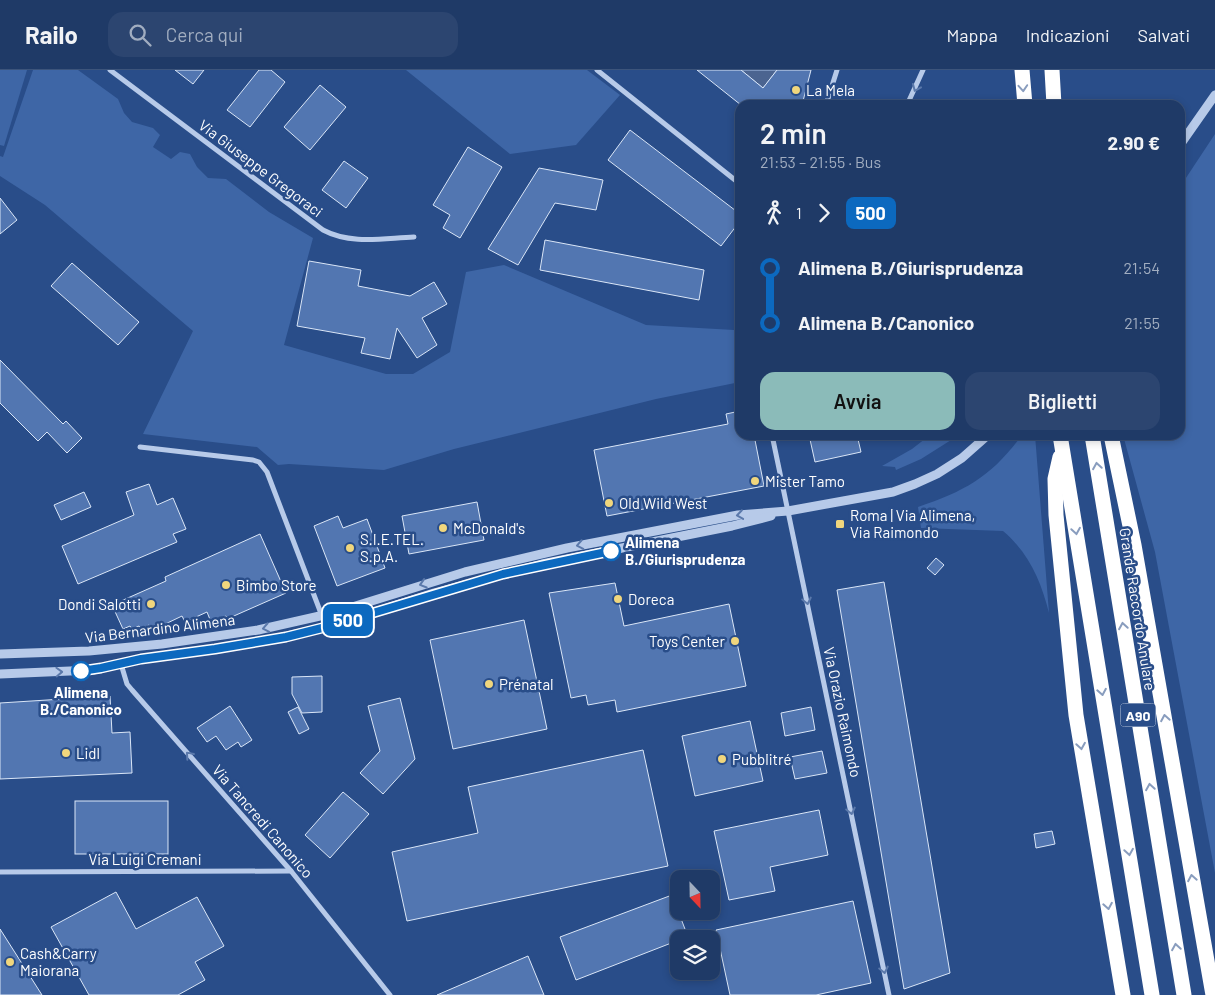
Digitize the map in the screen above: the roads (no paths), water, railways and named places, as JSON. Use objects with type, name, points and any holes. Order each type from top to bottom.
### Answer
[{"type":"highway","points":[[1022,70],[1025,100]]},
{"type":"highway","points":[[1052,70],[1054,100]]},
{"type":"highway","name":"Grande Raccordo Anulare","points":[[1093,440],[1184,995]]},
{"type":"highway","points":[[1112,440],[1134,545],[1213,995]]},
{"type":"highway","points":[[1061,442],[1055,479],[1056,502],[1076,715],[1123,995]]},
{"type":"highway","name":"A90","points":[[1061,442],[1152,995]]},
{"type":"street","name":"Via Giuseppe Gregoraci","points":[[110,70],[323,230],[341,238],[352,239],[414,237]]},
{"type":"street","points":[[597,70],[735,180]]},
{"type":"street","points":[[828,100],[837,70]]},
{"type":"street","points":[[909,100],[923,70]]},
{"type":"street","points":[[1185,138],[1215,95]]},
{"type":"street","name":"Via Orazio Raimondo","points":[[773,440],[889,995]]},
{"type":"street","points":[[788,511],[898,490],[932,477],[962,458],[982,440]]},
{"type":"street","points":[[140,447],[253,460],[262,464],[273,486],[322,616]]},
{"type":"street","name":"Via Bernardino Alimena","points":[[0,654],[74,652],[174,643],[251,631],[322,616],[435,581],[522,558],[738,515],[788,511]]},
{"type":"street","name":"Via Bernardino Alimena","points":[[0,674],[80,671],[286,637],[535,566],[732,526],[788,511]]},
{"type":"street","name":"Via Tancredi Canonico","points":[[121,664],[125,680],[132,690],[291,871],[390,995]]},
{"type":"street","name":"Via Luigi Cremani","points":[[0,872],[291,871]]},
{"type":"place","name":"La Mela","points":[[796,90]]},
{"type":"place","name":"Mister Tamo","points":[[755,481]]},
{"type":"place","name":"Old Wild West","points":[[609,503]]},
{"type":"place","name":"Roma | Via Alimena, Via Raimondo","points":[[840,524]]},
{"type":"place","name":"McDonald's","points":[[443,528]]},
{"type":"place","name":"S.I.E.TEL. S.p.A.","points":[[350,548]]},
{"type":"place","name":"Alimena B./Giurisprudenza","points":[[611,551]]},
{"type":"place","name":"Bimbo Store","points":[[226,585]]},
{"type":"place","name":"Doreca","points":[[618,599]]},
{"type":"place","name":"Dondi Salotti","points":[[151,604]]},
{"type":"place","name":"Toys Center","points":[[735,641]]},
{"type":"place","name":"Alimena B./Canonico","points":[[81,671]]},
{"type":"place","name":"Prénatal","points":[[489,684]]},
{"type":"place","name":"Lidl","points":[[66,753]]},
{"type":"place","name":"Pubblitré","points":[[722,759]]},
{"type":"place","name":"Cash&Carry Maiorana","points":[[10,962]]}]
